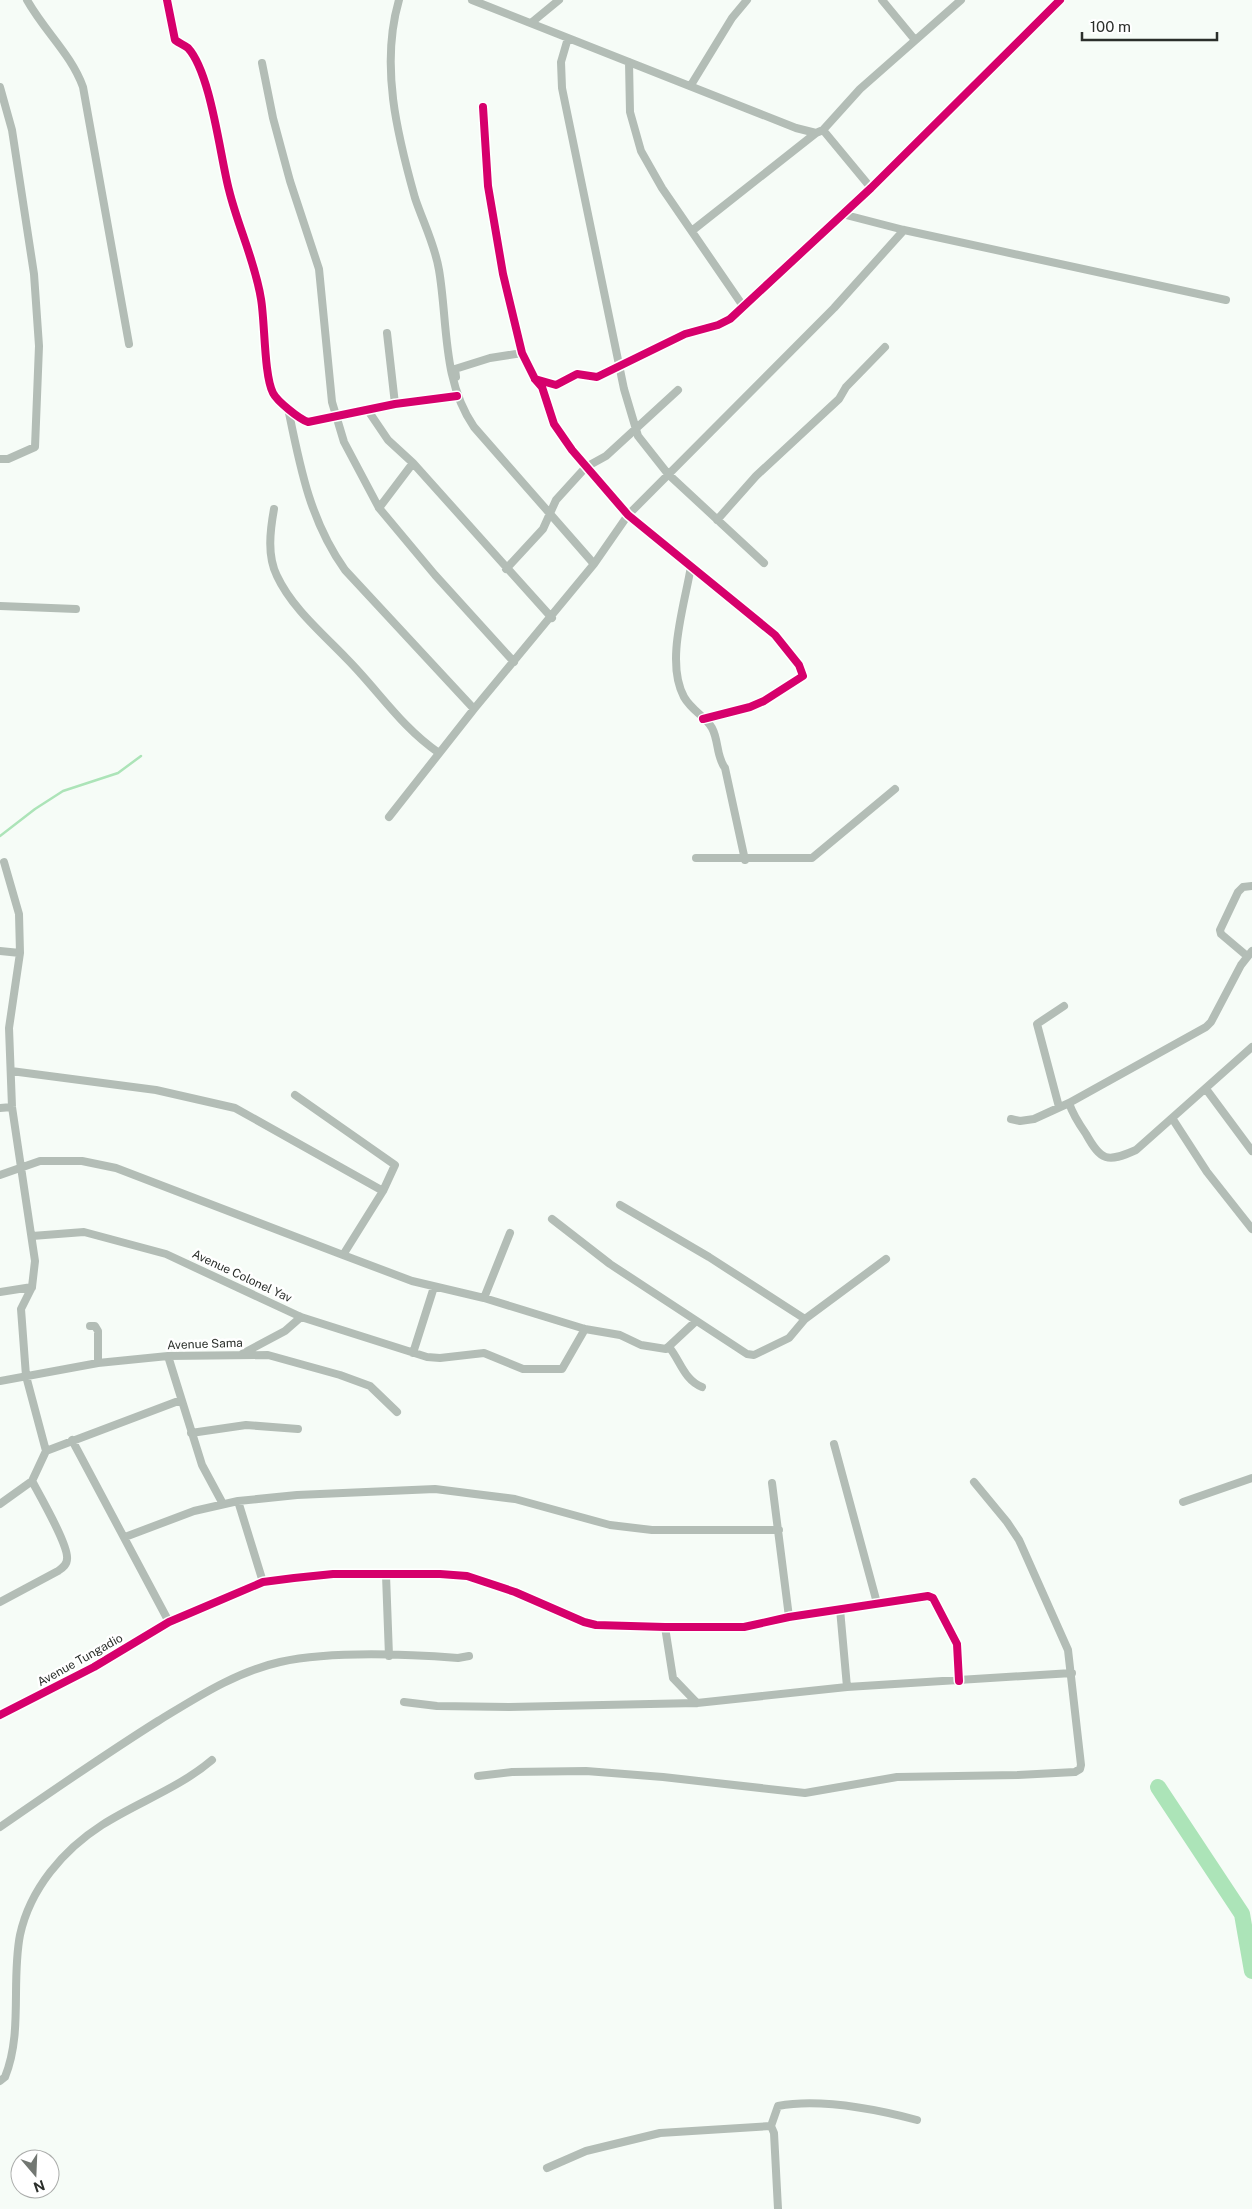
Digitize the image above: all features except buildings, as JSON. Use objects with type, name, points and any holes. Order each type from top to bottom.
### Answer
[{"type":"street","points":[[27,0],[53,41],[70,59],[83,87],[129,344]]},
{"type":"street","points":[[166,0],[175,40],[187,47],[192,54],[206,91],[220,140],[229,190],[254,265],[261,296],[274,395],[298,418],[308,422],[395,404],[457,396]]},
{"type":"street","points":[[399,0],[395,14],[389,63],[391,87],[398,127],[415,198],[439,268],[450,364],[457,396],[464,412],[474,427],[594,564]]},
{"type":"street","points":[[472,0],[796,128],[819,131],[871,188]]},
{"type":"street","points":[[531,23],[560,0]]},
{"type":"street","points":[[690,85],[732,18],[747,0]]},
{"type":"street","points":[[882,0],[915,40]]},
{"type":"street","points":[[693,230],[819,131],[860,89],[960,0]]},
{"type":"street","points":[[535,379],[556,386],[577,374],[597,377],[685,334],[724,322],[744,306],[871,188],[1060,0]]},
{"type":"street","points":[[568,38],[561,62],[562,88],[620,367],[635,429],[668,474],[764,563]]},
{"type":"street","points":[[629,62],[630,112],[640,151],[662,188],[744,306]]},
{"type":"street","points":[[262,63],[273,118],[290,181],[319,269],[335,416],[351,458],[379,508],[435,575],[514,662]]},
{"type":"street","points":[[0,88],[12,130],[30,245],[39,346],[35,447],[8,459],[0,459]]},
{"type":"street","points":[[482,107],[491,206],[503,274],[522,353],[535,379],[542,387],[557,429],[586,467],[628,515],[776,635],[800,665],[803,676],[757,704],[703,719]]},
{"type":"street","points":[[842,214],[904,230],[1226,300]]},
{"type":"street","points":[[389,817],[474,709],[552,618],[594,564],[628,515],[834,308],[904,230]]},
{"type":"street","points":[[387,333],[395,404]]},
{"type":"street","points":[[717,520],[756,476],[839,399],[846,387],[885,347]]},
{"type":"street","points":[[457,396],[455,369],[490,358],[522,353]]},
{"type":"street","points":[[506,570],[543,529],[556,500],[586,467],[606,456],[678,390]]},
{"type":"street","points":[[288,408],[300,470],[309,502],[328,545],[345,570],[474,709]]},
{"type":"street","points":[[367,409],[388,440],[413,464],[506,570],[552,618]]},
{"type":"street","points":[[379,508],[413,464]]},
{"type":"street","points":[[274,509],[271,552],[277,577],[304,614],[401,721],[439,753]]},
{"type":"street","points":[[691,566],[680,622],[676,669],[684,696],[692,710],[713,729],[720,759],[726,768],[745,860]]},
{"type":"street","points":[[0,606],[76,609]]},
{"type":"street","points":[[696,858],[745,860],[814,857],[895,789]]},
{"type":"street","points":[[0,1504],[32,1481],[46,1451],[26,1376],[21,1309],[32,1287],[35,1273],[32,1236],[12,1107],[10,1028],[20,954],[19,914],[4,862]]},
{"type":"street","points":[[1011,1119],[1025,1121],[1059,1108],[1206,1027],[1250,954],[1221,934],[1220,930],[1238,892],[1243,887],[1252,886]]},
{"type":"street","points":[[0,951],[20,954]]},
{"type":"street","points":[[1059,1108],[1036,1024],[1064,1006]]},
{"type":"street","points":[[0,1027],[10,1028]]},
{"type":"street","points":[[1069,1103],[1076,1120],[1095,1151],[1109,1158],[1136,1150],[1252,1046]]},
{"type":"street","points":[[11,1071],[156,1090],[235,1108],[383,1191]]},
{"type":"street","points":[[1206,1089],[1252,1151]]},
{"type":"street","points":[[295,1095],[395,1165],[383,1191],[343,1255]]},
{"type":"street","points":[[0,1108],[12,1107]]},
{"type":"street","points":[[1172,1118],[1206,1172],[1252,1229]]},
{"type":"street","points":[[0,1175],[40,1161],[82,1161],[116,1168],[412,1281],[484,1298],[585,1329],[621,1336],[641,1345],[664,1349],[669,1347],[695,1322]]},
{"type":"street","points":[[620,1205],[708,1257],[804,1319]]},
{"type":"street","points":[[552,1219],[610,1264],[695,1322],[750,1355],[789,1338],[804,1319],[886,1259]]},
{"type":"street","name":"Avenue Colonel Yav","points":[[32,1236],[84,1232],[166,1254],[301,1317],[413,1353],[440,1358],[484,1352],[523,1369],[562,1369],[585,1329]]},
{"type":"street","points":[[484,1298],[510,1233]]},
{"type":"street","points":[[0,1292],[32,1287]]},
{"type":"street","points":[[413,1353],[434,1287]]},
{"type":"street","points":[[242,1354],[285,1331],[301,1317]]},
{"type":"street","points":[[90,1326],[95,1326],[98,1330],[98,1363]]},
{"type":"street","points":[[669,1347],[688,1378],[694,1384],[702,1387]]},
{"type":"street","name":"Avenue Sama","points":[[0,1381],[98,1363],[168,1356],[268,1355],[284,1358],[357,1381],[376,1390],[397,1412]]},
{"type":"street","points":[[168,1356],[202,1465],[223,1504]]},
{"type":"street","points":[[46,1451],[181,1400]]},
{"type":"street","points":[[191,1433],[246,1425],[298,1430]]},
{"type":"street","points":[[72,1440],[169,1622]]},
{"type":"street","points":[[834,1444],[877,1603]]},
{"type":"street","points":[[1183,1502],[1252,1478]]},
{"type":"street","points":[[0,1602],[58,1571],[66,1564],[68,1557],[32,1481]]},
{"type":"street","points":[[478,1776],[512,1772],[586,1771],[663,1777],[804,1793],[897,1777],[1075,1772],[1082,1765],[1068,1650],[1019,1540],[1007,1522],[974,1482]]},
{"type":"street","points":[[772,1483],[789,1617]]},
{"type":"street","points":[[125,1537],[194,1511],[238,1501],[297,1495],[435,1490],[516,1499],[618,1526],[652,1530],[779,1530]]},
{"type":"street","points":[[238,1501],[264,1582]]},
{"type":"street","name":"Avenue Tungadio","points":[[0,1715],[94,1667],[169,1622],[264,1582],[333,1574],[386,1576],[440,1574],[467,1576],[515,1592],[584,1622],[596,1625],[744,1627],[789,1617],[922,1596],[933,1598],[957,1644],[958,1680]]},
{"type":"street","points":[[386,1576],[389,1656]]},
{"type":"street","points":[[840,1609],[847,1688]]},
{"type":"street","points":[[665,1627],[673,1678],[697,1703]]},
{"type":"street","points":[[0,1827],[141,1732],[207,1691],[246,1673],[279,1662],[318,1656],[458,1658],[469,1656]]},
{"type":"street","points":[[404,1702],[437,1706],[509,1707],[697,1703],[847,1688],[1072,1673]]},
{"type":"street","points":[[0,2081],[5,2077],[12,2055],[20,1936],[26,1912],[35,1893],[49,1872],[86,1837],[102,1825],[184,1781],[212,1760]]},
{"type":"street","points":[[770,2126],[778,2106],[800,2102],[886,2112],[917,2120]]},
{"type":"street","points":[[547,2168],[586,2151],[660,2133],[770,2126]]},
{"type":"street","points":[[770,2126],[774,2133],[778,2209]]},
{"type":"waterway","points":[[0,836],[35,809],[63,791],[118,773],[141,756]]},
{"type":"waterway","points":[[1158,1787],[1242,1914],[1252,1971]]},
{"type":"cycle path","points":[[167,0],[175,40],[188,48],[196,60],[209,95],[229,190],[258,285],[268,374],[275,396],[294,414],[308,422],[395,404],[457,396]]},
{"type":"cycle path","points":[[535,379],[556,385],[577,374],[597,377],[685,334],[718,325],[730,319],[871,188],[1060,0]]},
{"type":"cycle path","points":[[483,107],[488,186],[503,274],[522,353],[535,379],[542,387],[554,424],[572,450],[628,515],[775,635],[799,665],[803,676],[764,701],[750,707],[703,719]]},
{"type":"cycle path","points":[[0,1715],[94,1667],[169,1622],[263,1582],[333,1574],[440,1574],[467,1576],[515,1592],[584,1622],[596,1625],[744,1627],[789,1617],[928,1596],[933,1598],[957,1644],[959,1681]]}]
